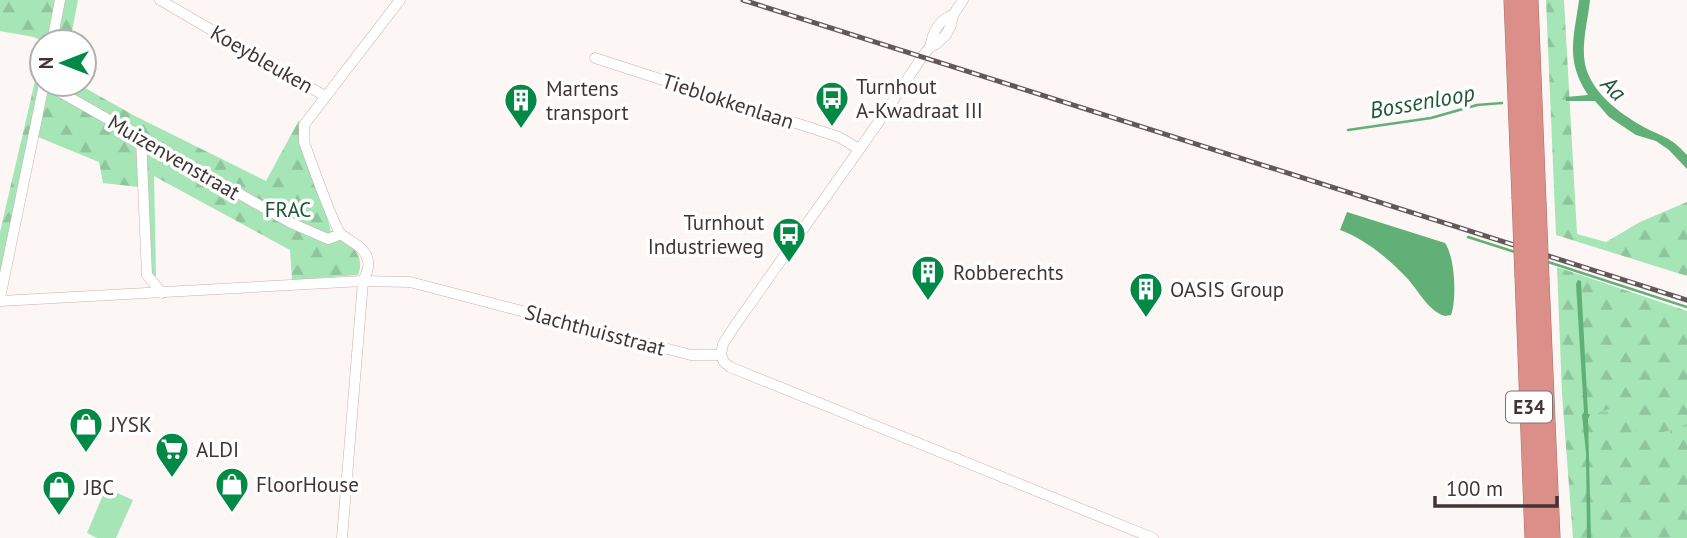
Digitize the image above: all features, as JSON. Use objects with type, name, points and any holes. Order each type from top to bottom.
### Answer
[{"type":"highway","name":"E34","points":[[1513,0],[1529,200]]},
{"type":"highway","name":"E34","points":[[1529,0],[1534,538]]},
{"type":"highway","name":"E34","points":[[1532,278],[1551,538]]},
{"type":"street","points":[[55,28],[60,0]]},
{"type":"street","name":"Koeybleuken","points":[[161,0],[325,96]]},
{"type":"street","points":[[342,538],[363,281],[369,268],[366,254],[348,236],[341,234],[304,142],[304,125],[400,0]]},
{"type":"street","points":[[963,0],[953,15],[946,35],[930,47],[734,327],[723,344],[721,355],[724,362],[739,371],[1153,538]]},
{"type":"street","name":"Tieblokkenlaan","points":[[595,58],[839,137],[859,149]]},
{"type":"street","points":[[0,300],[42,98]]},
{"type":"street","name":"Muizenvenstraat","points":[[70,98],[291,223],[328,239],[341,234]]},
{"type":"street","points":[[141,138],[147,275],[162,293]]},
{"type":"street","points":[[132,294],[147,275]]},
{"type":"street","points":[[4,279],[19,300]]},
{"type":"street","name":"Slachthuisstraat","points":[[0,300],[363,281],[410,282],[691,355],[721,355]]},
{"type":"green space","points":[[0,0],[78,0],[73,28],[28,28],[28,36],[0,31]]},
{"type":"green space","points":[[1546,0],[1564,0],[1577,234],[1606,242],[1640,222],[1687,202],[1687,276],[1556,235]]},
{"type":"green space","name":"FRAC","points":[[98,95],[266,181],[299,120],[331,231],[337,230],[355,251],[360,268],[358,275],[292,280],[290,250],[154,176],[156,276],[145,276],[139,187],[103,183],[99,162],[33,135],[0,281],[0,232],[31,98],[98,98]]},
{"type":"green space","points":[[1557,267],[1687,311],[1687,538],[1573,538],[1562,394]]},
{"type":"green space","points":[[1612,408],[1647,433],[1664,432],[1687,424],[1687,430],[1649,438],[1617,415],[1597,418],[1598,413]]},
{"type":"green space","points":[[106,488],[133,500],[116,538],[97,538],[87,533]]},
{"type":"shaded area","points":[[1579,0],[1590,0],[1584,56],[1593,84],[1607,101],[1624,115],[1671,140],[1681,149],[1687,155],[1687,169],[1669,150],[1656,141],[1636,135],[1609,117],[1595,101],[1566,101],[1566,97],[1588,95],[1576,71],[1574,60]]},
{"type":"shaded area","points":[[1347,212],[1445,243],[1454,278],[1451,315],[1445,316],[1434,310],[1407,278],[1384,257],[1367,244],[1340,230]]},
{"type":"shaded area","points":[[1578,280],[1581,281],[1590,414],[1591,538],[1587,538],[1586,453],[1576,284]]},
{"type":"waterway","name":"Bossenloop","points":[[1348,130],[1431,118],[1477,105],[1502,103]]},
{"type":"waterway","points":[[1468,237],[1515,252]]},
{"type":"waterway","points":[[1545,261],[1687,307]]},
{"type":"railway","points":[[743,0],[1687,300]]},
{"type":"place","name":"Turnhout A-Kwadraat III","points":[[832,128]]},
{"type":"place","name":"Martens transport","points":[[521,130]]},
{"type":"place","name":"Turnhout Industrieweg","points":[[789,264]]},
{"type":"place","name":"Robberechts","points":[[928,302]]},
{"type":"place","name":"OASIS Group","points":[[1146,319]]},
{"type":"place","name":"JYSK","points":[[86,454]]},
{"type":"place","name":"ALDI","points":[[172,479]]},
{"type":"place","name":"FloorHouse","points":[[232,514]]},
{"type":"place","name":"JBC","points":[[59,517]]},
{"type":"water label","name":"Aa","points":[[1614,88]]}]
